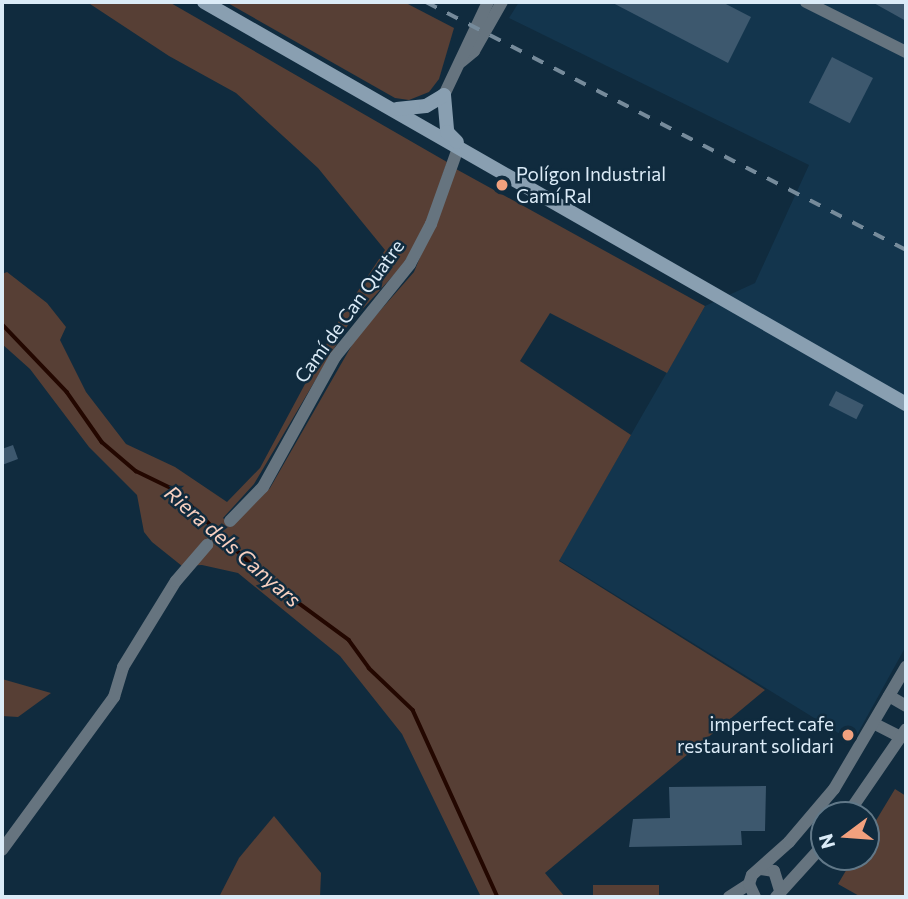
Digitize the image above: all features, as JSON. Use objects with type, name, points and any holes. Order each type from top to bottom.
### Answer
[{"type":"street","points":[[204,2],[906,404]]},
{"type":"street","points":[[463,150],[447,132],[444,95],[461,62],[465,44],[488,2]]},
{"type":"street","points":[[461,62],[474,51],[502,2]]},
{"type":"street","points":[[806,2],[906,52]]},
{"type":"street","points":[[392,108],[410,111],[444,95]]},
{"type":"street","name":"Camí de Can Quatre","points":[[230,521],[263,487],[335,357],[410,264],[431,224],[463,150]]},
{"type":"street","points":[[2,850],[114,696],[122,667],[176,581],[207,545]]},
{"type":"street","points":[[729,897],[749,884],[834,789],[875,724],[906,667]]},
{"type":"street","points":[[889,696],[906,706]]},
{"type":"street","points":[[858,801],[904,733],[875,724]]},
{"type":"street","points":[[783,895],[810,861]]},
{"type":"street","points":[[760,869],[774,871],[783,895]]},
{"type":"street","points":[[749,884],[755,897]]},
{"type":"shaded area","points":[[87,2],[169,2],[447,162],[424,230],[402,266],[348,325],[254,484],[223,518],[231,526],[270,488],[356,338],[414,272],[456,169],[705,306],[667,373],[550,313],[520,361],[631,435],[559,561],[765,690],[545,873],[565,897],[481,897],[402,734],[340,656],[238,573],[202,565],[182,566],[152,542],[144,532],[137,495],[89,447],[30,369],[2,344],[2,274],[7,272],[47,303],[66,327],[60,340],[86,392],[126,444],[175,467],[227,502],[260,468],[342,315],[385,250],[318,168],[236,93],[169,56]]},
{"type":"shaded area","points":[[226,2],[404,2],[454,28],[439,79],[429,92],[409,100],[395,98]]},
{"type":"shaded area","points":[[519,2],[906,2],[906,646],[853,742],[559,560],[705,306],[755,283],[809,165],[509,18]]},
{"type":"shaded area","points":[[2,679],[51,693],[18,717],[2,716]]},
{"type":"shaded area","points":[[895,789],[906,796],[906,897],[861,897],[838,884],[846,871],[880,871],[880,814]]},
{"type":"shaded area","points":[[274,816],[321,873],[320,897],[219,897],[239,858]]},
{"type":"shaded area","points":[[593,885],[659,885],[659,897],[593,897]]},
{"type":"building","points":[[611,2],[722,2],[751,17],[728,63]]},
{"type":"building","points":[[872,2],[906,2],[906,21]]},
{"type":"building","points":[[832,57],[873,78],[850,123],[809,102]]},
{"type":"building","points":[[836,391],[864,405],[856,419],[829,405]]},
{"type":"building","points":[[13,445],[18,459],[2,465],[2,449]]},
{"type":"building","points":[[766,786],[765,831],[741,831],[742,845],[629,847],[633,819],[670,818],[669,787]]},
{"type":"waterway","name":"Riera dels Canyars","points":[[2,324],[67,392],[102,442],[136,471],[175,490],[266,579],[349,640],[369,668],[413,710],[498,897]]},
{"type":"railway","points":[[426,2],[906,250]]},
{"type":"place","name":"Polígon Industrial Camí Ral","points":[[502,185]]},
{"type":"place","name":"imperfect cafe restaurant solidari","points":[[848,735]]}]
